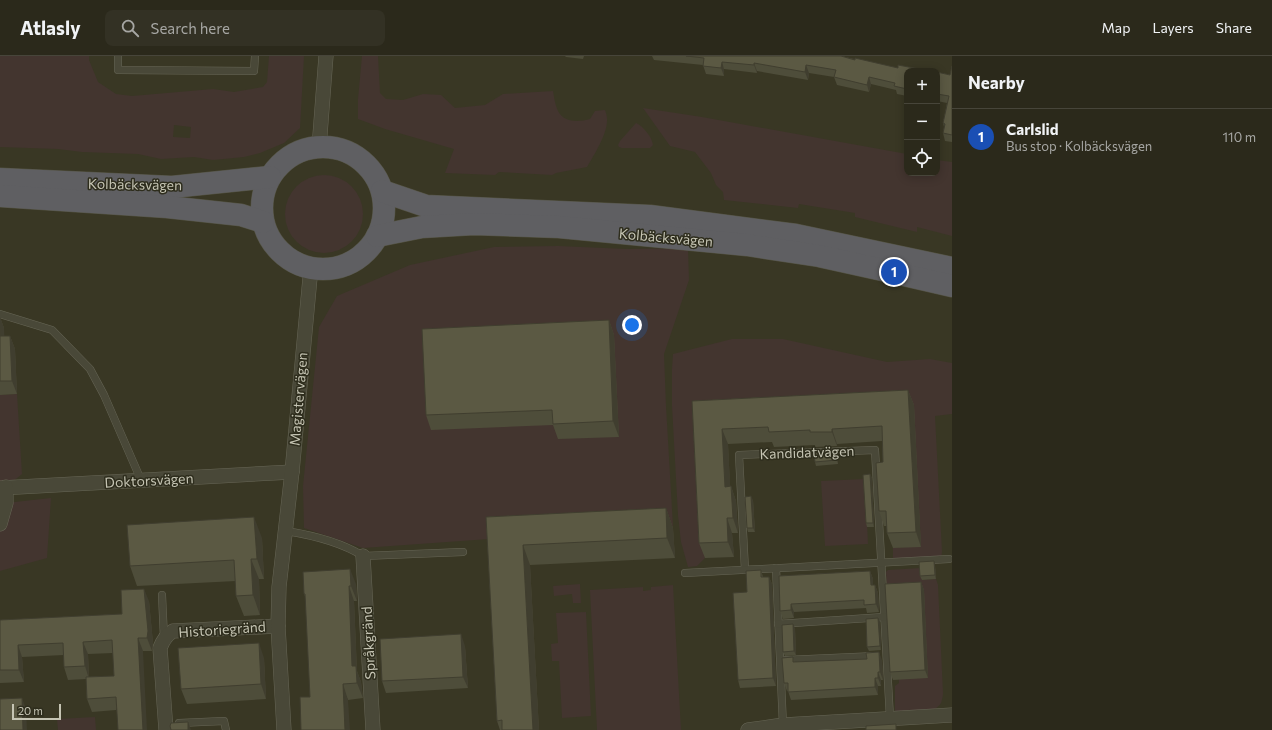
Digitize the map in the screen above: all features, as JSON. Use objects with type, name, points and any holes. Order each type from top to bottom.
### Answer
[{"type":"highway","points":[[311,148],[319,148],[336,148],[355,156],[368,166],[375,176],[382,191],[384,211],[377,236],[368,248],[352,261],[341,266],[325,269],[310,267],[291,259],[278,249],[268,234],[262,212],[264,191],[270,177],[279,165],[293,154],[311,148]]},
{"type":"highway","name":"Kolbäcksvägen","points":[[0,179],[172,187],[270,177]]},
{"type":"highway","name":"Kolbäcksvägen","points":[[382,191],[426,206],[650,216],[796,235],[952,268]]},
{"type":"highway","name":"Kolbäcksvägen","points":[[0,196],[167,207],[241,215],[264,222]]},
{"type":"highway","name":"Kolbäcksvägen","points":[[377,236],[422,227],[474,224],[559,227],[747,245],[819,256],[878,268],[952,286]]},
{"type":"street","points":[[319,148],[326,56]]},
{"type":"street","name":"Magistervägen","points":[[284,730],[278,626],[279,587],[292,472],[310,267]]},
{"type":"street","name":"Doktorsvägen","points":[[0,524],[6,503],[3,488],[292,472]]},
{"type":"street","name":"Språkgränd","points":[[363,556],[372,730]]},
{"type":"street","name":"Historiegränd","points":[[165,727],[160,648],[164,638],[168,634],[174,631],[278,626]]},
{"type":"street","points":[[748,730],[890,718],[952,715]]},
{"type":"lane","points":[[118,56],[118,70],[254,71],[256,56]]},
{"type":"lane","points":[[0,314],[52,330],[90,369],[104,395],[141,480]]},
{"type":"lane","name":"Kandidatvägen","points":[[745,570],[739,455],[876,450],[890,718]]},
{"type":"lane","points":[[286,532],[300,533],[330,542],[355,551],[363,556],[463,552]]},
{"type":"lane","points":[[685,573],[949,559]]},
{"type":"lane","points":[[776,568],[783,728]]},
{"type":"lane","points":[[162,595],[164,638]]},
{"type":"lane","points":[[778,624],[884,617]]},
{"type":"lane","points":[[780,661],[886,655]]},
{"type":"lane","points":[[165,727],[224,721],[226,730]]},
{"type":"shaded area","points":[[0,56],[89,56],[89,60],[98,82],[116,94],[132,96],[213,89],[234,92],[263,87],[267,82],[269,56],[304,56],[300,128],[284,143],[260,153],[244,157],[213,160],[194,157],[161,159],[138,154],[0,147]],"holes":[[[174,125],[191,127],[190,138],[173,137]]]},
{"type":"shaded area","points":[[362,56],[378,56],[380,93],[386,99],[403,100],[423,94],[441,95],[455,108],[485,105],[503,94],[553,91],[555,104],[558,111],[564,118],[572,121],[581,121],[590,119],[595,111],[605,110],[607,125],[600,144],[587,167],[552,175],[499,172],[495,175],[445,173],[454,149],[385,129],[358,119],[358,99]]},
{"type":"shaded area","points":[[643,108],[702,117],[904,153],[904,176],[940,176],[940,160],[952,162],[952,236],[917,227],[917,232],[855,217],[855,213],[799,204],[798,208],[724,200],[723,192],[716,185],[711,173],[695,152],[670,146]]},
{"type":"shaded area","points":[[636,123],[647,132],[653,145],[650,148],[619,147],[618,145],[620,141]]},
{"type":"shaded area","points":[[324,175],[339,178],[352,186],[360,199],[363,214],[360,229],[352,242],[339,250],[324,253],[309,250],[296,242],[288,229],[285,214],[288,199],[296,186],[309,178]]},
{"type":"shaded area","points":[[558,246],[627,249],[688,248],[689,280],[664,354],[673,526],[363,548],[304,528],[303,486],[319,327],[337,296],[410,265],[494,247]]},
{"type":"shaded area","points":[[732,339],[783,339],[887,362],[930,359],[952,363],[952,414],[935,416],[942,551],[941,560],[893,562],[893,548],[921,546],[913,405],[697,416],[705,558],[697,566],[688,567],[681,542],[678,515],[672,406],[673,354]]},
{"type":"shaded area","points":[[17,394],[22,474],[6,487],[6,503],[51,498],[47,558],[0,571],[0,395]]},
{"type":"shaded area","points":[[865,479],[868,544],[825,546],[821,481]]},
{"type":"shaded area","points":[[921,568],[922,580],[936,579],[938,585],[943,697],[938,707],[933,710],[920,713],[895,714],[895,686],[899,683],[895,592],[887,589],[886,572],[888,570]]},
{"type":"shaded area","points":[[580,584],[581,603],[573,603],[572,594],[554,596],[553,586]]},
{"type":"shaded area","points":[[673,585],[681,730],[597,730],[590,590],[643,587],[643,591],[651,590],[651,587]]},
{"type":"shaded area","points":[[586,612],[591,716],[562,718],[559,661],[552,661],[551,644],[558,643],[556,613]]},
{"type":"shaded area","points":[[95,717],[96,730],[58,730],[57,719]]},
{"type":"building","points":[[686,56],[841,56],[898,68],[898,65],[914,68],[904,68],[904,88],[894,86],[895,83],[869,77],[867,85],[834,77],[836,70],[806,65],[805,72],[754,63],[754,65],[722,62],[721,68],[703,66],[704,58]]},
{"type":"building","points":[[952,66],[952,135],[943,133],[945,124],[943,123],[949,96],[940,94],[940,73],[950,75]]},
{"type":"building","points":[[609,320],[613,421],[553,424],[552,410],[426,415],[422,329]]},
{"type":"building","points":[[0,336],[10,336],[12,381],[0,381]]},
{"type":"building","points":[[908,390],[916,532],[887,533],[886,511],[879,511],[876,463],[883,462],[882,426],[832,429],[832,432],[810,432],[810,430],[769,432],[768,427],[722,429],[725,487],[731,486],[733,518],[727,518],[728,542],[699,543],[692,401]]},
{"type":"building","points":[[836,452],[837,460],[815,462],[814,453]]},
{"type":"building","points":[[870,474],[873,523],[866,523],[863,475]]},
{"type":"building","points":[[751,496],[753,528],[747,528],[745,497]]},
{"type":"building","points":[[666,508],[667,538],[523,545],[533,730],[502,730],[502,720],[497,721],[486,517]]},
{"type":"building","points":[[254,517],[257,559],[251,559],[253,595],[236,596],[234,560],[130,566],[127,525]]},
{"type":"building","points":[[934,561],[935,575],[920,576],[919,562]]},
{"type":"building","points":[[350,569],[351,586],[349,586],[352,666],[356,666],[357,683],[343,684],[345,730],[301,730],[300,697],[310,697],[303,572]]},
{"type":"building","points":[[761,570],[761,577],[769,577],[773,678],[738,680],[733,593],[747,592],[746,571]]},
{"type":"building","points":[[870,571],[871,585],[875,585],[876,604],[864,605],[864,600],[791,604],[791,610],[780,611],[779,576]]},
{"type":"building","points":[[921,582],[925,670],[890,672],[885,584]]},
{"type":"building","points":[[144,589],[148,631],[147,638],[138,638],[143,730],[118,730],[116,697],[87,699],[86,677],[114,676],[112,640],[83,642],[85,666],[64,667],[63,643],[18,645],[19,670],[0,670],[0,620],[122,614],[121,590]]},
{"type":"building","points":[[878,618],[880,646],[867,647],[866,619]]},
{"type":"building","points":[[793,624],[794,651],[783,652],[782,625]]},
{"type":"building","points":[[461,634],[463,677],[382,681],[380,639]]},
{"type":"building","points":[[259,643],[261,684],[181,689],[178,648]]},
{"type":"building","points":[[879,652],[880,672],[878,672],[878,678],[875,678],[875,687],[788,692],[788,683],[784,683],[782,658],[793,657],[793,662],[867,659],[866,653]]},
{"type":"building","points":[[22,698],[23,730],[0,730],[0,699]]},
{"type":"building","points":[[188,722],[188,730],[171,730],[171,723]]},
{"type":"building","points":[[896,724],[896,730],[866,730],[866,726]]},
{"type":"place","name":"Carlslid","points":[[894,272]]}]
